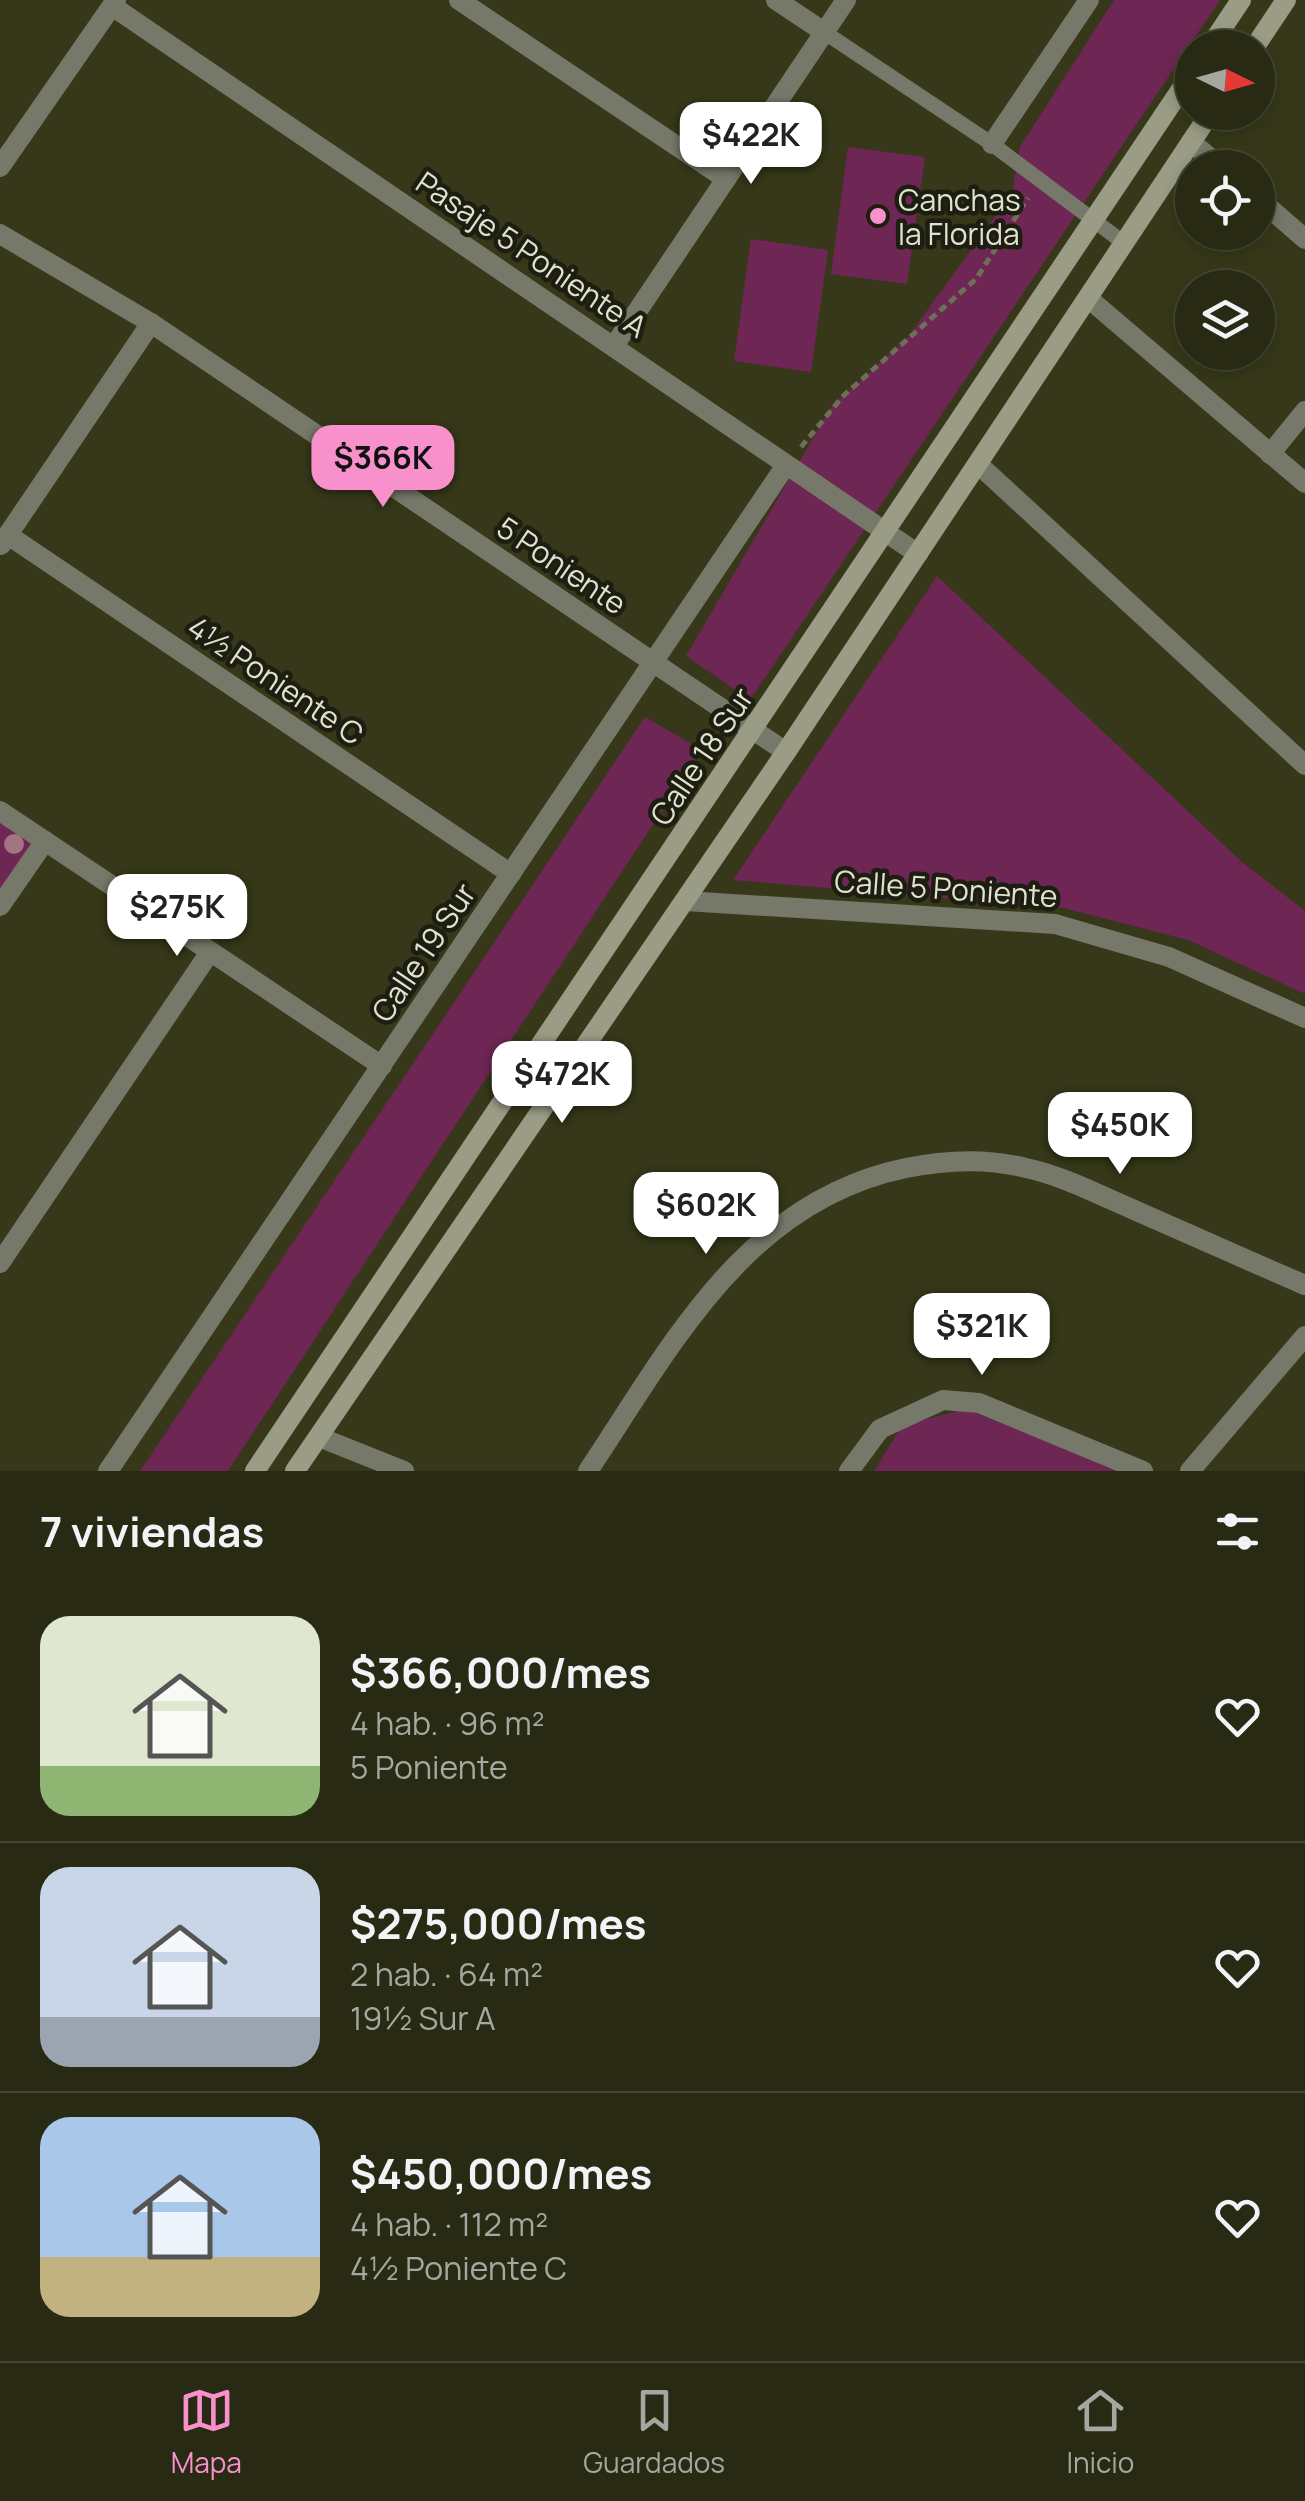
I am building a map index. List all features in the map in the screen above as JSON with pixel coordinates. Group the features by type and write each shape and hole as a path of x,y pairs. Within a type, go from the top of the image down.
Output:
{"main road":[{"path":"1221,30 1241,0"},
{"path":"1266,30 1286,0"},
{"name":"Calle 18 Sur","path":"255,1471 755,731 882,530 1175,99"},
{"path":"295,1471 686,902 1200,130"}],"street":[{"path":"459,0 726,179"},
{"path":"776,0 824,32"},
{"path":"614,346 846,0"},
{"path":"992,144 1089,0"},
{"path":"0,167 114,3"},
{"name":"Pasaje 5 Poniente A","path":"114,3 918,554"},
{"path":"1192,142 1201,150"},
{"path":"1275,213 1305,239"},
{"name":"5 Poniente","path":"0,234 151,323 786,752"},
{"path":"1088,298 1305,484"},
{"path":"4,541 151,323"},
{"path":"1270,454 1305,412"},
{"path":"978,464 1305,764"},
{"name":"Calle 19 Sur","path":"108,1471 786,465"},
{"name":"4½ Poniente C","path":"4,541 511,874"},
{"path":"0,812 382,1066"},
{"path":"0,906 44,841"},
{"name":"Calle 5 Poniente","path":"686,902 1055,924 1156,952 1305,1018"},
{"path":"0,1264 210,952"},
{"path":"588,1471 698,1306 744,1253 814,1200 864,1178 918,1166 996,1163 1053,1175 1305,1285"},
{"path":"1190,1471 1305,1336"},
{"path":"849,1471 880,1428 943,1400 979,1403 1143,1471"},
{"path":"318,1436 404,1471"}],"lane":[{"path":"824,32 992,144 1124,243"}],"path":[{"path":"786,465 843,396 976,278 1037,179"}],"shaded area":[{"path":"1114,0 1220,0 1200,30 1175,30 1175,67 750,700 686,656 831,407 908,337 1012,193 1020,147"},
{"name":"Canchas la Florida","path":"848,147 925,157 907,284 831,274"},
{"name":"Canchas la Florida","path":"751,239 828,250 811,372 734,361"},
{"path":"937,576 1241,861 1305,911 1305,994 1188,940 1064,908 733,880"},
{"path":"645,717 702,750 228,1471 140,1471"},
{"path":"0,819 40,846 0,906"},
{"path":"965,1409 1122,1471 874,1471 902,1426"}],"place":[{"name":"Canchas la Florida","path":"878,216"}]}
